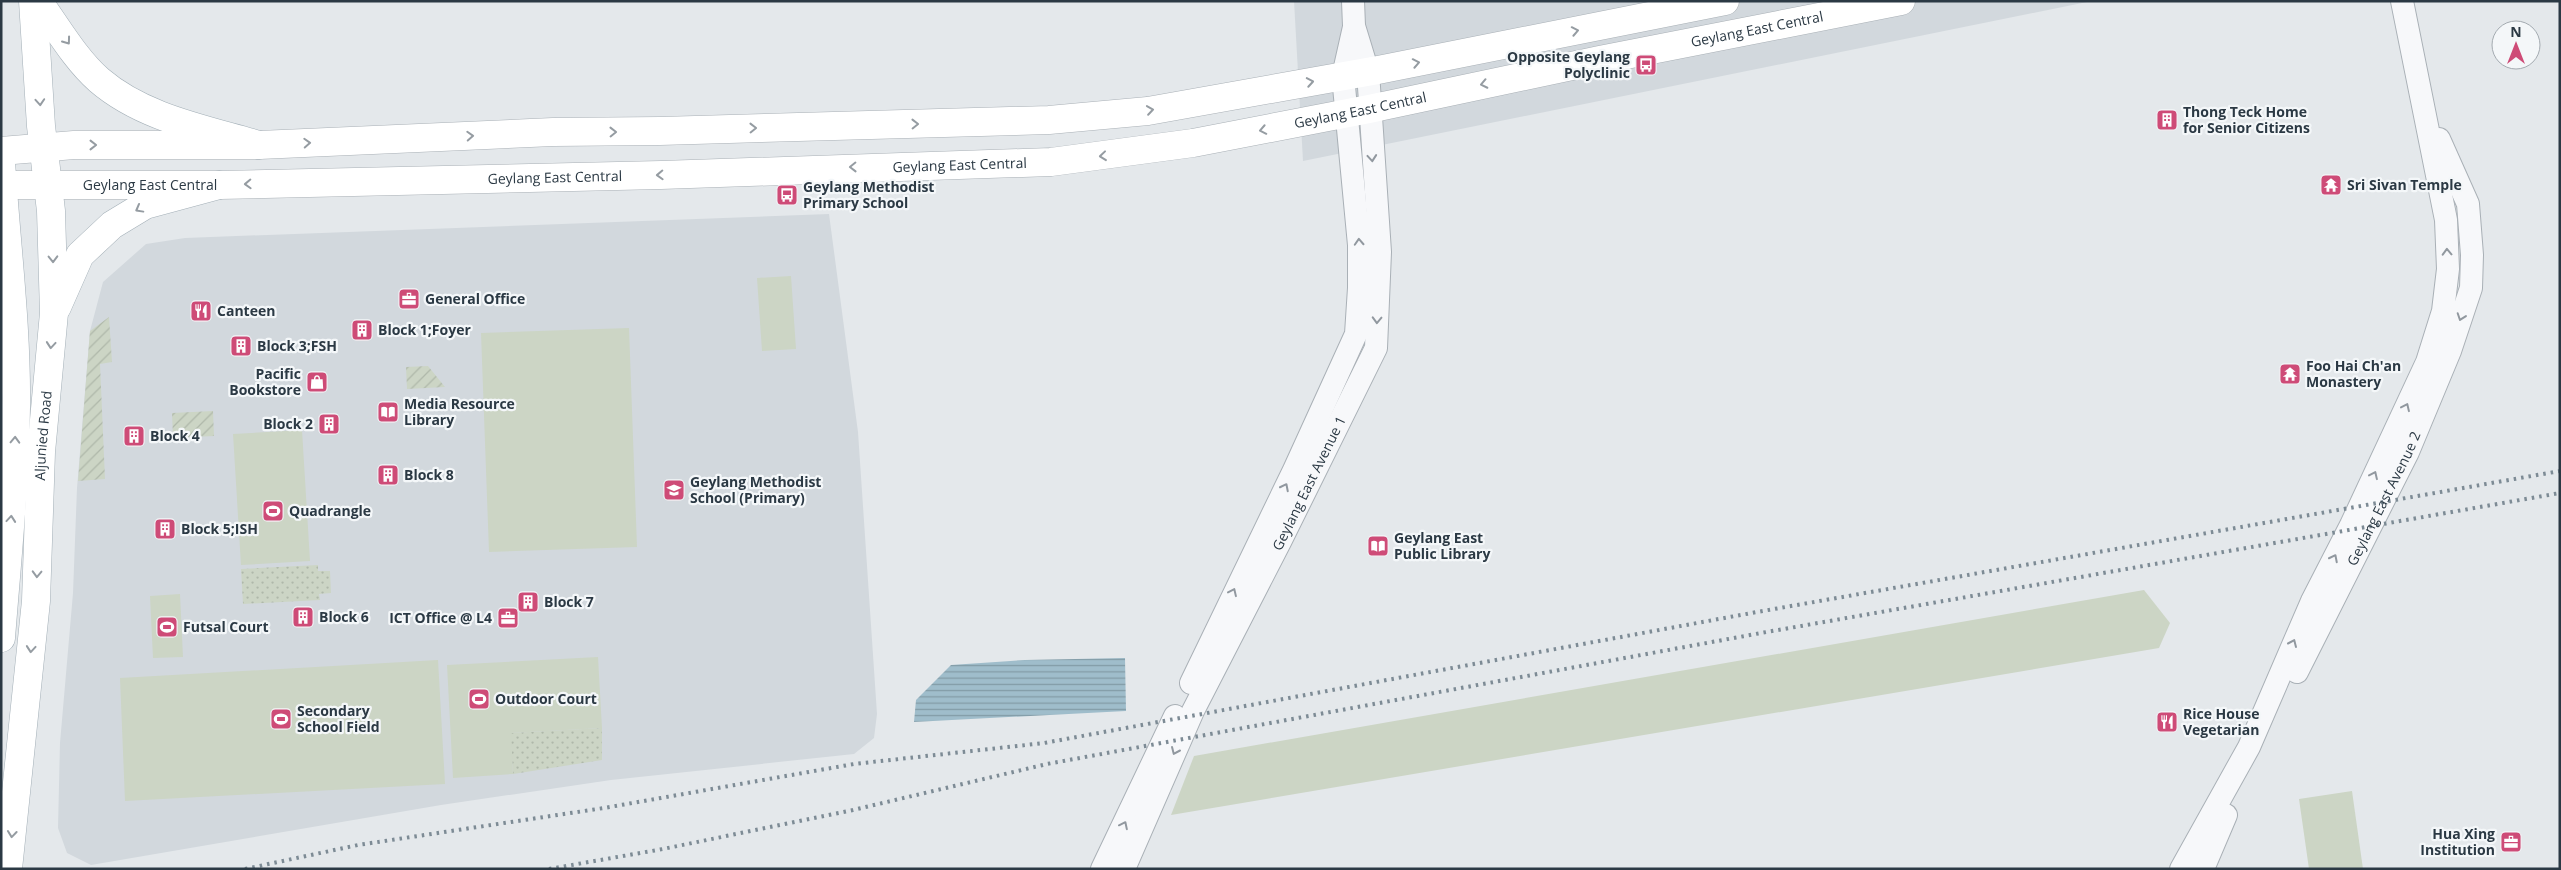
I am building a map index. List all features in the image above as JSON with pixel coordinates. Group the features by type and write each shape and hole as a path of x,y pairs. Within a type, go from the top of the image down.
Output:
{"main road":[{"name":"Aljunied Road","path":"8,869 36,601 41,452 54,313 52,210 44,148 33,1"},
{"path":"38,1 69,45 99,80 130,102 170,119 259,145"},
{"path":"1,151 74,145 259,145 553,132 660,131 1041,120 1148,111 1355,74 1725,1"},
{"name":"Geylang East Central","path":"2,177 48,185 220,185 661,175 1052,162 1193,143 1901,1"},
{"name":"Aljunied Road","path":"1,638 14,476 16,405 6,208 2,177"},
{"path":"54,313 80,255 112,225 145,205 220,185"},
{"path":"1,320 14,351"}],"street":[{"name":"Geylang East Avenue 1","path":"1102,869 1294,470 1356,334 1360,288 1360,245 1353,1"},
{"name":"Geylang East Avenue 2","path":"2181,869 2249,748 2312,601 2351,525 2427,362 2443,311 2448,269 2445,214 2402,1"},
{"name":"Geylang East Avenue 1","path":"1124,869 1193,710 1281,540 1376,348 1380,252 1357,111"},
{"name":"Geylang East Avenue 2","path":"2203,869 2232,800 2408,452 2450,351 2471,288 2472,255 2468,204 2450,160 2426,114"}],"shaded area":[{"path":"1294,1 2092,1 1303,161"},
{"path":"829,214 858,432 877,714 874,738 854,754 611,780 441,805 91,865 67,853 58,828 60,743 73,593 77,488 90,331 103,282 146,244 185,238"}],"green space":[{"path":"791,276 796,349 762,351 757,278"},
{"path":"109,317 112,362 100,364 105,479 78,481 90,331"},
{"path":"629,328 637,547 489,552 481,333"},
{"path":"428,366 445,387 407,389 406,367"},
{"path":"213,411 214,436 173,438 172,413"},
{"name":"Quadrangle","path":"302,430 310,561 241,565 233,434"},
{"path":"318,565 318,571 330,571 331,593 319,594 320,600 243,604 241,569"},
{"path":"2144,590 2170,623 2159,648 1171,815 1194,756"},
{"name":"Futsal Court","path":"180,594 183,657 153,658 150,596"},
{"path":"598,657 602,728 511,733 513,774 453,778 447,665"},
{"name":"Secondary School Field","path":"438,660 445,784 125,801 120,678"},
{"path":"602,728 602,760 513,774 510,733"},
{"path":"2352,791 2363,869 2309,869 2299,799"}],"water":[{"path":"1125,658 1126,711 914,722 916,700 951,665 1025,660"}],"railway":[{"path":"245,869 358,845 604,808 854,764 1044,743 1757,612 2560,471"},
{"path":"549,869 663,849 853,810 1047,764 1761,633 2560,493"}],"place":[{"name":"Opposite Geylang Polyclinic","path":"1646,65"},
{"name":"Thong Teck Home for Senior Citizens","path":"2167,120"},
{"name":"Sri Sivan Temple","path":"2331,185"},
{"name":"Geylang Methodist Primary School","path":"787,195"},
{"name":"General Office","path":"409,299"},
{"name":"Canteen","path":"201,311"},
{"name":"Block 1;Foyer","path":"362,330"},
{"name":"Block 3;FSH","path":"241,346"},
{"name":"Foo Hai Ch'an Monastery","path":"2290,374"},
{"name":"Pacific Bookstore","path":"317,382"},
{"name":"Media Resource Library","path":"388,412"},
{"name":"Block 2","path":"329,424"},
{"name":"Block 4","path":"134,436"},
{"name":"Block 8","path":"388,475"},
{"name":"Geylang Methodist School (Primary)","path":"674,490"},
{"name":"Quadrangle","path":"273,511"},
{"name":"Block 5;ISH","path":"165,529"},
{"name":"Geylang East Public Library","path":"1378,546"},
{"name":"Block 7","path":"528,602"},
{"name":"Block 6","path":"303,617"},
{"name":"ICT Office @ L4","path":"508,618"},
{"name":"Futsal Court","path":"167,627"},
{"name":"Outdoor Court","path":"479,699"},
{"name":"Secondary School Field","path":"281,719"},
{"name":"Rice House Vegetarian","path":"2167,722"},
{"name":"Hua Xing Institution","path":"2511,842"}]}
